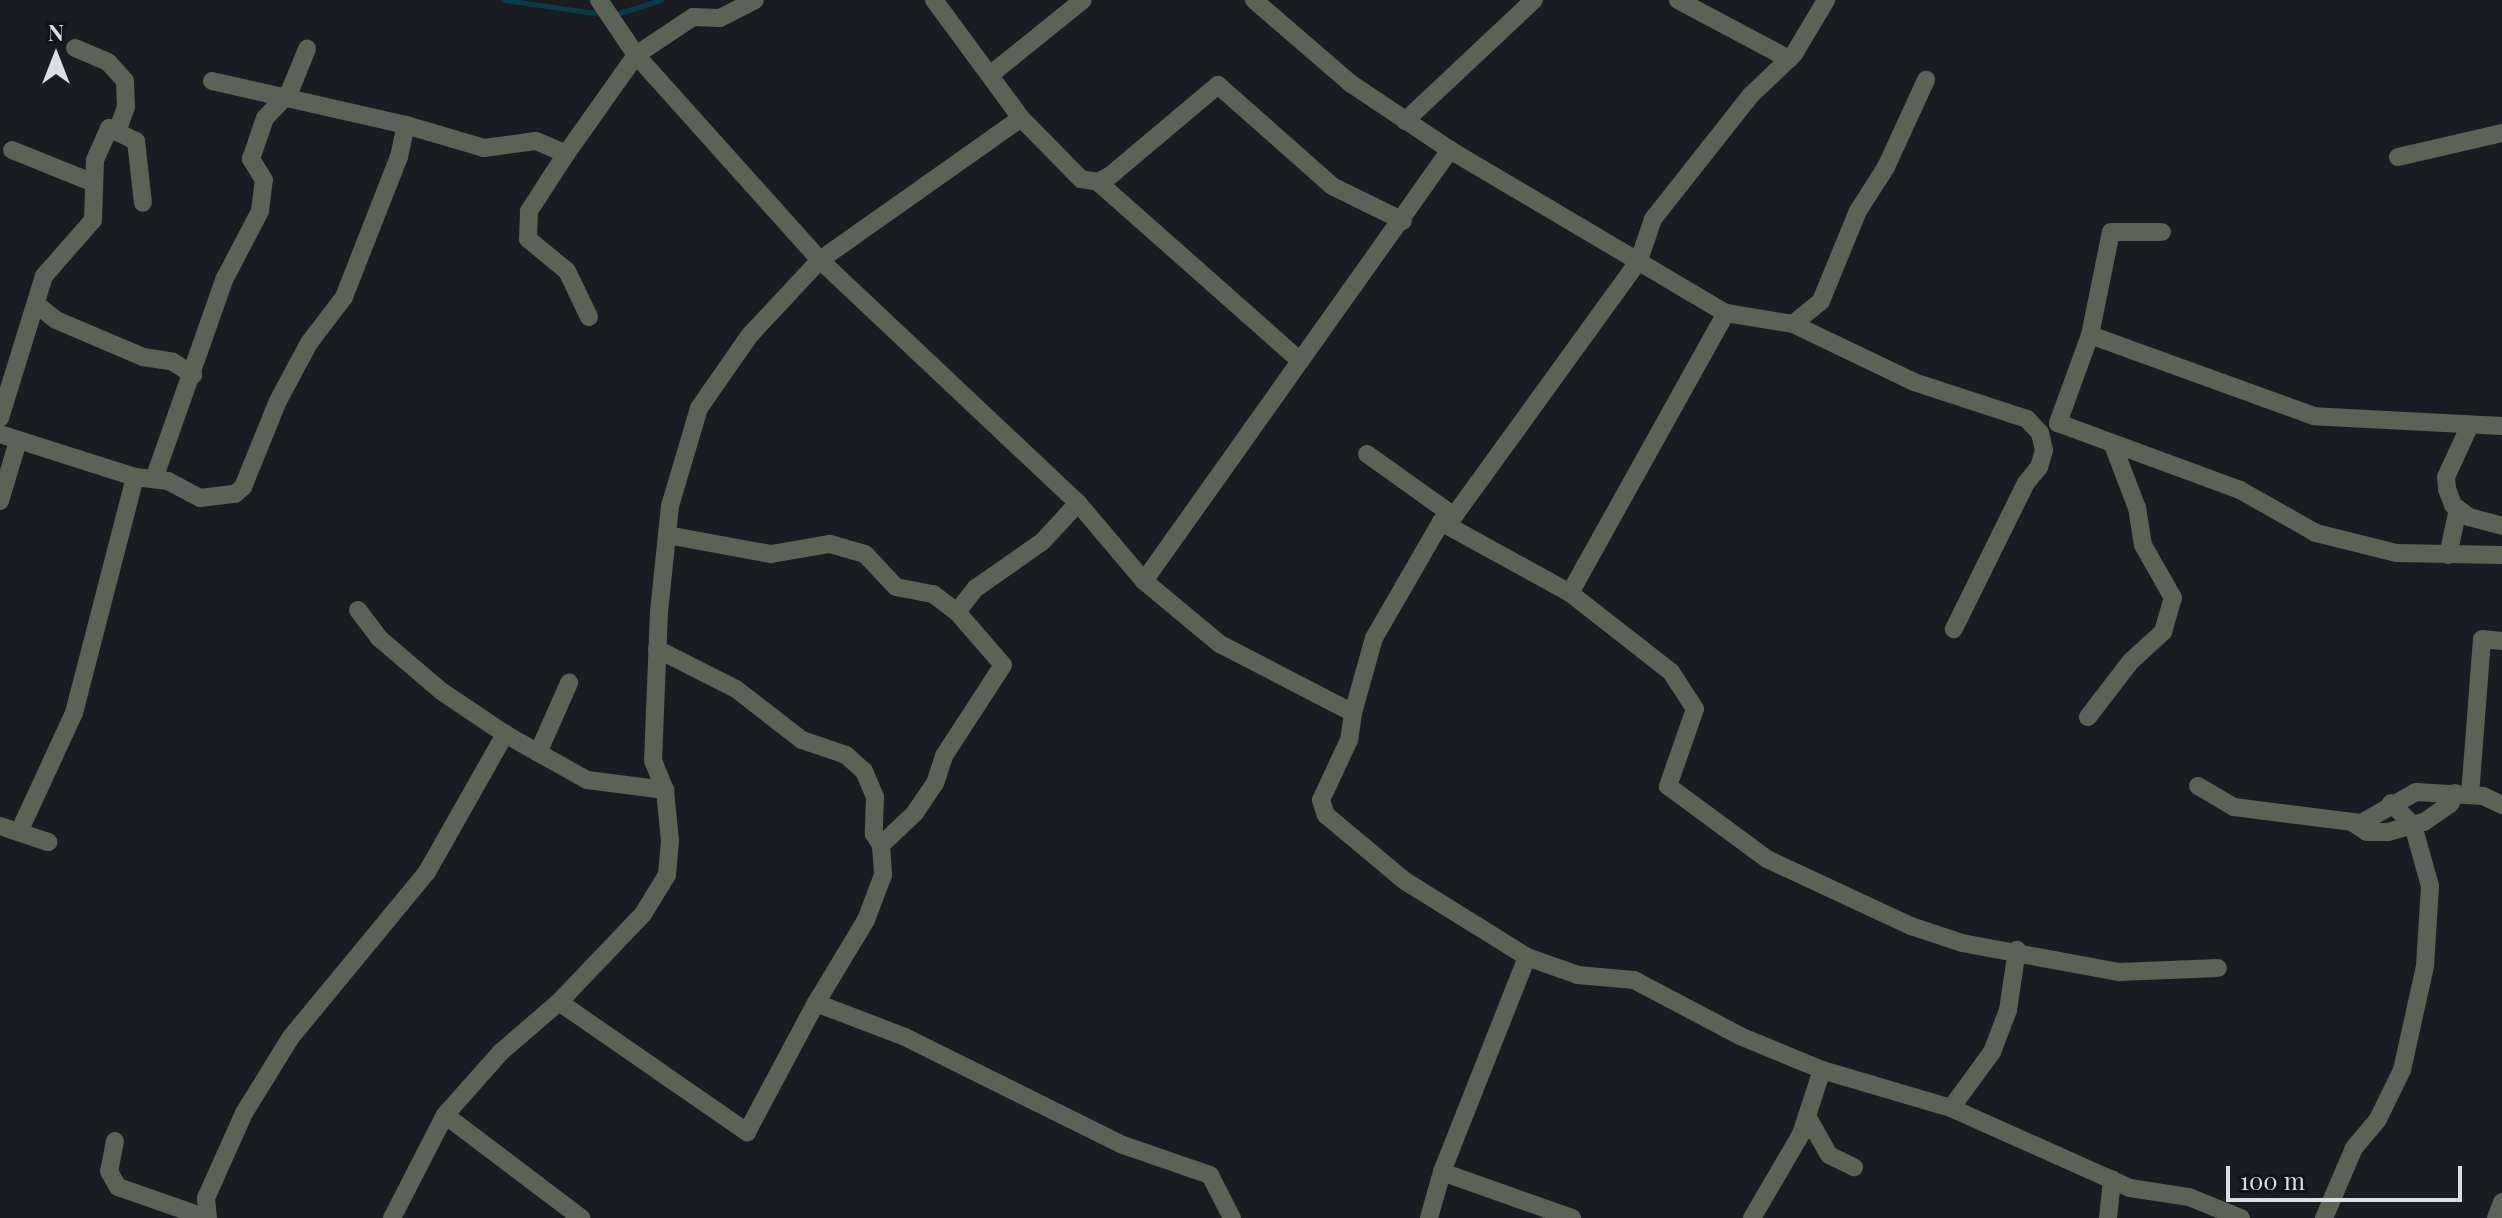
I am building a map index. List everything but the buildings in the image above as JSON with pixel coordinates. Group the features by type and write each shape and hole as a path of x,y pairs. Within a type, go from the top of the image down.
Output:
{"street":[{"path":"599,0 636,55 820,260 1078,503 1144,581 1220,644 1353,713"},
{"path":"589,317 567,271 528,239 529,211 636,55 693,17 720,18 755,0"},
{"path":"934,0 1021,118 1081,179 1098,182 1300,361"},
{"path":"990,75 1083,0"},
{"path":"1254,0 1350,83 1405,121 1726,313 1793,324 1914,382 2027,419 2040,433 2044,450 2039,467 2026,483 1954,629"},
{"path":"1405,121 1534,0"},
{"path":"1678,0 1789,59"},
{"path":"1826,0 1789,59 1751,95 1662,207 1639,260 1448,519 1374,638 1353,713 1349,740 1321,800 1326,815 1405,881 1527,957 1578,975 1634,980 1740,1036 1822,1070 1951,1108 2112,1179 2189,1197 2241,1218"},
{"path":"75,48 108,62 125,81 126,107 117,132"},
{"path":"154,479 224,280 260,211 264,180 251,159 265,118 283,99 307,49"},
{"path":"1793,324 1821,301 1858,211 1886,167 1926,80"},
{"path":"212,81 406,125 484,148 536,141 566,154"},
{"path":"1098,182 1218,85 1332,186 1403,221"},
{"path":"392,1218 445,1115 501,1052 559,1002 643,914 667,875 670,841 665,790 653,761 657,649 670,506 699,408 750,335 820,260 1021,118"},
{"path":"0,434 135,477 154,479 200,498 225,499 243,487 278,401 309,343 344,297 399,157 406,125"},
{"path":"0,418 44,276 93,220 95,160 109,128 136,141 143,203"},
{"path":"2398,157 2420,148 2448,149 2502,133"},
{"path":"12,150 94,183"},
{"path":"1144,581 1403,221 1450,150"},
{"path":"2040,433 2058,423 2090,335 2111,232 2162,232"},
{"path":"36,304 56,320 143,357 173,362 193,375"},
{"path":"1570,593 1726,313"},
{"path":"2090,335 2314,416 2502,426"},
{"path":"2058,423 2240,490 2316,533 2396,553 2502,555"},
{"path":"2448,555 2458,509 2446,477 2470,425"},
{"path":"0,501 18,441"},
{"path":"2088,717 2130,662 2163,632 2173,598 2143,545 2137,508 2113,445"},
{"path":"1367,454 1448,519 1570,593 1637,642 1689,693 1695,709 1692,728 1668,775 1673,794 1767,859 1911,926 1962,943 2017,950 2119,972 2218,968"},
{"path":"19,832 69,727 135,477"},
{"path":"957,612 976,588 1042,542 1078,503"},
{"path":"2458,509 2502,526"},
{"path":"667,535 771,554 830,544 865,554 896,587 933,594 957,612 1003,665 944,756 935,783 915,813 881,845"},
{"path":"358,610 379,638 441,691 505,734 587,780 665,790"},
{"path":"2352,822 2367,832 2413,825 2462,794 2482,639 2502,641"},
{"path":"559,1002 747,1132 816,1003 866,920 883,875 881,845 874,834 875,797 855,763 802,740 736,689 657,649"},
{"path":"538,753 569,683"},
{"path":"115,1141 109,1171 118,1187 208,1218 206,1198 244,1113 291,1037 427,872 505,734"},
{"path":"2198,786 2234,807 2352,822 2377,816 2391,803 2416,792 2462,794 2502,805"},
{"path":"2324,1218 2354,1148 2378,1119 2402,1070 2432,918 2430,886 2413,825 2391,803"},
{"path":"0,826 48,842"},
{"path":"1951,1108 1992,1052 2008,1010 2017,950"},
{"path":"1429,1218 1442,1172 1527,957"},
{"path":"816,1003 905,1037 1123,1145 1210,1175 1232,1218"},
{"path":"1752,1218 1807,1116 1822,1070"},
{"path":"445,1115 581,1218"},
{"path":"1807,1116 1829,1155 1854,1167"},
{"path":"1442,1172 1572,1218"},
{"path":"2108,1218 2112,1179"},
{"path":"2496,1218 2502,1202"}],"waterway":[{"path":"504,0 602,14"},
{"path":"616,14 661,0"}]}
